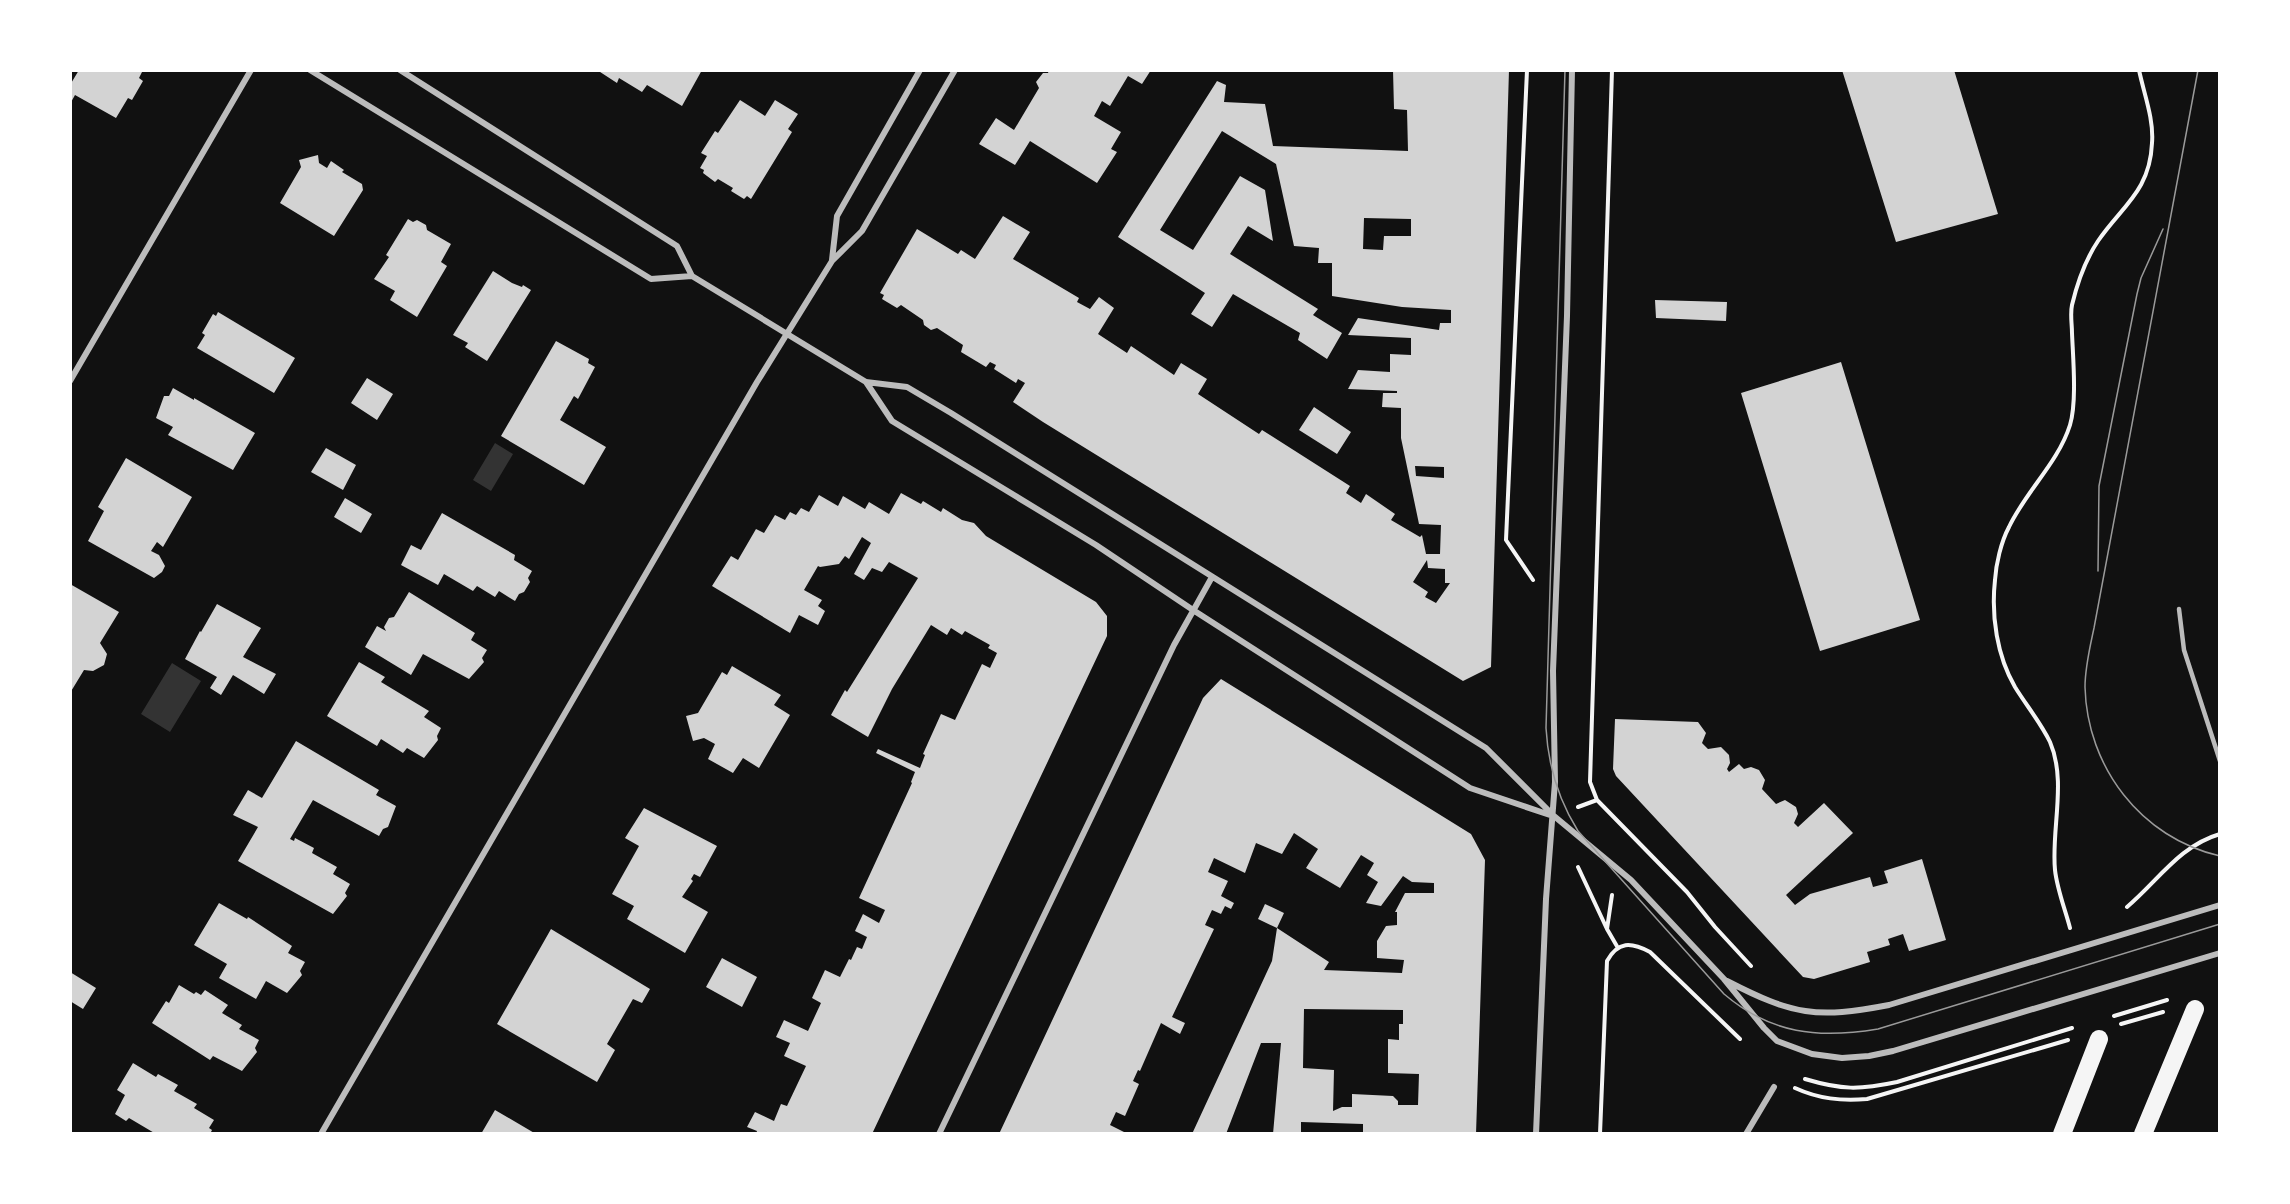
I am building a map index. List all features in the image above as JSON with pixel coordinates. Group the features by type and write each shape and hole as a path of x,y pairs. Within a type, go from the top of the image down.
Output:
{"highway":[{"path":"2144,1134 2195,1010"},
{"path":"2062,1134 2099,1039"}],"street":[{"path":"70,381 252,70"},
{"path":"310,70 651,279 692,276"},
{"path":"400,70 677,246 692,276 866,382 907,387 1486,748 1554,816 1631,880 1724,979 1777,1041 1812,1054 1842,1058 1869,1056 1893,1051 2220,953"},
{"path":"831,261 837,216 920,70"},
{"path":"321,1134 786,334 831,261 862,231 955,70"},
{"path":"1536,1134 1546,899 1554,816 1556,756 1553,671 1567,316 1572,70"},
{"path":"866,382 892,421 1096,545 1470,788 1554,816"},
{"path":"939,1134 1174,645 1212,577"},
{"path":"1724,979 1760,998 1789,1009 1819,1014 1850,1012 1889,1005 2220,905"},
{"path":"1746,1134 1774,1087"}],"lane":[{"path":"2179,609 2184,650 2220,761"}],"path":[{"path":"1527,70 1506,540 1533,580 1536,591"},
{"path":"1612,70 1590,782 1597,800 1687,892 1715,927 1754,968"},
{"path":"2071,931 2055,871 2054,841 2059,804 2052,752 2050,743 2013,685 2003,658 1995,627 1995,579 2008,528 2058,453 2071,423 2073,376 2071,307 2080,280 2099,240 2127,207 2143,183 2149,165 2153,142 2151,120 2139,70"},
{"path":"1554,816 1607,929"},
{"path":"2123,911 2178,856 2206,838 2219,836"},
{"path":"1600,1134 1606,961 1618,948 1626,944 1637,945 1650,952 1745,1043"},
{"path":"2108,1017 2175,997"},
{"path":"2117,1026 2174,1009"},
{"path":"1802,1078 1836,1088 1867,1089 2075,1028"},
{"path":"1788,1084 1807,1093 1826,1098 1846,1101 1867,1099 2072,1039"}],"shaded area":[{"path":"495,443 513,454 491,491 473,480"},
{"path":"172,663 201,681 170,732 141,714"}],"building":[{"path":"79,70 143,70 139,78 143,81 132,100 128,98 116,118 75,95 70,104 70,85"},
{"path":"597,70 702,70 682,106 647,85 642,92 619,78 617,83"},
{"path":"1049,70 1151,70 1142,84 1128,76 1110,106 1102,101 1094,116 1121,132 1111,149 1117,152 1097,183 1030,141 1015,165 979,144 996,118 1014,130 1039,88 1036,82 1043,73 1048,73"},
{"path":"1393,70 1509,70 1491,667 1463,681 1043,422 1013,402 1025,383 1018,379 1016,383 994,369 996,365 990,362 986,367 961,352 963,345 937,328 931,330 924,325 923,320 901,305 897,308 882,299 884,295 880,293 917,229 958,254 961,250 975,259 1003,216 1030,232 1013,259 1079,298 1077,302 1090,309 1099,297 1114,308 1098,334 1127,353 1131,346 1174,375 1181,363 1207,379 1198,394 1259,434 1262,430 1350,486 1346,493 1361,503 1366,494 1395,514 1391,520 1420,537 1422,535 1426,554 1440,554 1441,525 1419,524 1401,438 1401,408 1382,407 1383,393 1397,393 1397,391 1348,389 1358,370 1390,372 1390,354 1411,355 1411,338 1348,335 1358,318 1439,330 1440,323 1451,323 1451,310 1402,307 1332,296 1332,263 1318,263 1319,248 1294,246 1276,164 1222,131 1160,230 1193,250 1240,176 1265,190 1273,241 1248,226 1230,254 1318,309 1313,315 1342,333 1327,359 1298,340 1300,333 1233,294 1212,327 1191,314 1205,293 1118,237 1217,81 1226,85 1224,102 1265,104 1273,146 1408,151 1407,110 1394,109","holes":["1364,218 1411,219 1411,236 1384,236 1383,250 1363,249","1415,466 1444,467 1444,478 1416,476","1427,560 1428,568 1445,569 1445,583 1450,583 1436,603 1425,597 1428,592 1413,582"]},
{"path":"1842,70 1954,70 1998,214 1896,242"},
{"path":"740,100 765,116 775,100 798,114 788,129 792,132 751,199 747,196 744,199 731,191 733,188 718,179 715,182 700,168 707,156 701,153 715,131 718,133"},
{"path":"318,155 319,163 327,168 331,161 344,170 342,172 362,184 363,190 334,236 280,203 301,167 299,160"},
{"path":"408,219 413,222 417,220 426,225 427,230 451,244 441,262 447,266 417,317 390,300 395,291 374,279 389,257 386,255"},
{"path":"493,271 512,283 522,287 523,285 531,290 487,361 465,347 468,343 453,335"},
{"path":"1655,300 1727,302 1726,321 1656,318"},
{"path":"218,312 295,358 274,393 197,348 205,335 202,333 213,314 216,316"},
{"path":"556,341 589,359 588,363 595,367 578,399 574,396 560,420 606,447 584,485 501,436"},
{"path":"1841,362 1920,620 1820,651 1741,393"},
{"path":"367,378 393,394 377,420 351,403"},
{"path":"173,388 255,433 233,470 168,435 173,427 156,418 164,396 169,396"},
{"path":"1314,407 1351,432 1337,454 1299,430"},
{"path":"326,448 356,465 343,490 311,472"},
{"path":"126,458 192,497 163,547 157,542 151,551 159,555 165,566 162,572 154,578 88,541 104,511 98,507"},
{"path":"901,493 921,504 923,501 941,512 943,508 962,520 974,523 986,536 1096,602 1107,616 1107,636 872,1134 756,1134 757,1131 747,1127 755,1112 774,1121 781,1104 787,1106 806,1066 784,1056 790,1043 776,1037 784,1020 808,1031 821,1003 812,998 825,970 840,977 857,947 862,949 867,937 855,931 863,914 879,923 885,910 859,898 915,772 876,753 878,749 920,768 925,755 923,754 941,714 955,720 982,664 990,668 997,653 988,648 990,645 965,631 962,635 951,628 947,635 931,625 892,689 868,737 831,715 918,578 889,562 882,572 872,568 864,580 854,574 871,543 862,537 849,559 845,556 839,564 818,566 804,590 822,600 818,606 825,611 818,625 799,615 790,633 712,586 731,556 738,560 756,529 764,533 775,515 785,520 790,512 796,515 801,508 809,512 819,495 838,506 843,496 865,509 869,502 889,514"},
{"path":"345,498 372,514 361,533 334,517"},
{"path":"442,513 515,555 514,560 532,571 528,578 530,582 515,601 499,591 495,597 477,586 473,591 444,574 438,585 401,565 411,545 421,550"},
{"path":"70,584 119,612 100,643 107,654 104,665 93,671 84,670 70,693"},
{"path":"409,592 475,633 471,640 487,650 482,658 484,662 469,679 423,654 411,675 365,647 377,626 386,631 384,627 389,618 394,617"},
{"path":"217,604 261,628 243,657 276,674 264,694 233,675 221,695 210,688 217,677 185,659"},
{"path":"359,662 385,677 381,682 429,711 424,717 441,728 437,736 438,740 424,758 407,748 403,753 381,739 377,746 327,716"},
{"path":"732,666 781,695 774,705 790,715 759,768 743,758 733,773 708,759 715,744 704,738 693,741 686,716 698,713 722,672 727,675"},
{"path":"1221,679 1471,834 1485,860 1476,1134 1363,1134 1363,1124 1301,1122 1301,1134 1273,1134 1281,1043 1261,1043 1226,1134 1192,1134 1272,961 1277,928 1329,962 1324,970 1402,973 1404,960 1377,958 1377,941 1386,926 1397,925 1397,912 1395,912 1405,893 1434,893 1434,883 1412,882 1403,876 1381,906 1366,903 1378,882 1367,875 1374,863 1361,855 1340,888 1306,868 1318,849 1294,833 1282,854 1256,843 1245,873 1214,858 1208,872 1228,881 1221,896 1234,903 1231,909 1225,906 1221,914 1212,910 1205,925 1214,929 1172,1017 1185,1023 1180,1034 1161,1023 1140,1071 1138,1070 1133,1081 1139,1084 1125,1116 1116,1112 1110,1125 1128,1134 999,1134 1203,698","holes":["1304,1009 1403,1010 1403,1024 1399,1024 1399,1040 1388,1039 1388,1073 1419,1074 1418,1105 1398,1105 1398,1101 1393,1096 1352,1094 1352,1107 1342,1107 1333,1111 1334,1070 1303,1068"]},
{"path":"1615,719 1698,722 1706,733 1702,743 1708,749 1721,747 1729,755 1730,763 1727,769 1729,772 1739,764 1744,769 1751,767 1759,770 1765,780 1762,789 1776,804 1785,800 1796,807 1798,814 1794,823 1798,827 1824,803 1853,833 1786,895 1795,905 1810,894 1870,877 1873,887 1888,883 1884,871 1922,859 1946,940 1909,951 1903,934 1888,939 1890,945 1867,952 1870,962 1814,979 1803,977 1616,776 1613,769"},
{"path":"296,741 379,790 376,795 396,806 388,827 383,829 379,836 313,800 290,839 294,841 295,838 314,848 312,853 337,867 333,874 350,884 345,893 347,896 333,914 238,861 258,827 233,815 248,790 262,798"},
{"path":"644,808 717,846 700,877 694,874 691,879 693,881 682,897 708,912 685,953 627,919 634,906 612,894 639,846 625,838"},
{"path":"219,903 247,919 248,917 292,946 288,953 305,962 300,971 302,975 287,993 266,981 256,999 219,978 227,964 194,945"},
{"path":"1265,904 1284,913 1277,928 1258,919"},
{"path":"551,929 650,989 642,1003 633,999 607,1044 615,1050 597,1082 497,1024"},
{"path":"722,958 757,977 742,1007 706,987"},
{"path":"70,972 96,988 83,1009 70,1001"},
{"path":"179,985 194,994 196,992 201,995 205,990 228,1005 222,1013 242,1025 239,1029 259,1040 255,1048 257,1052 242,1071 213,1056 210,1060 152,1023 166,1001 169,1003"},
{"path":"133,1063 156,1077 158,1074 178,1085 174,1091 197,1104 194,1108 214,1120 209,1128 212,1130 210,1134 156,1134 129,1118 126,1121 115,1114 125,1095 117,1090"},
{"path":"495,1110 536,1134 481,1134"}],"tram line":[{"path":"1565,70 1546,728 1555,781 1578,831 1724,994 1759,1018 1796,1030 1815,1033 1878,1029 2220,924"},
{"path":"2198,70 2088,657 2085,687 2088,716 2096,745 2108,771 2124,795 2143,816 2166,833 2192,847 2220,856"},
{"path":"2098,571 2099,486 2137,294 2141,278 2163,229"}]}
